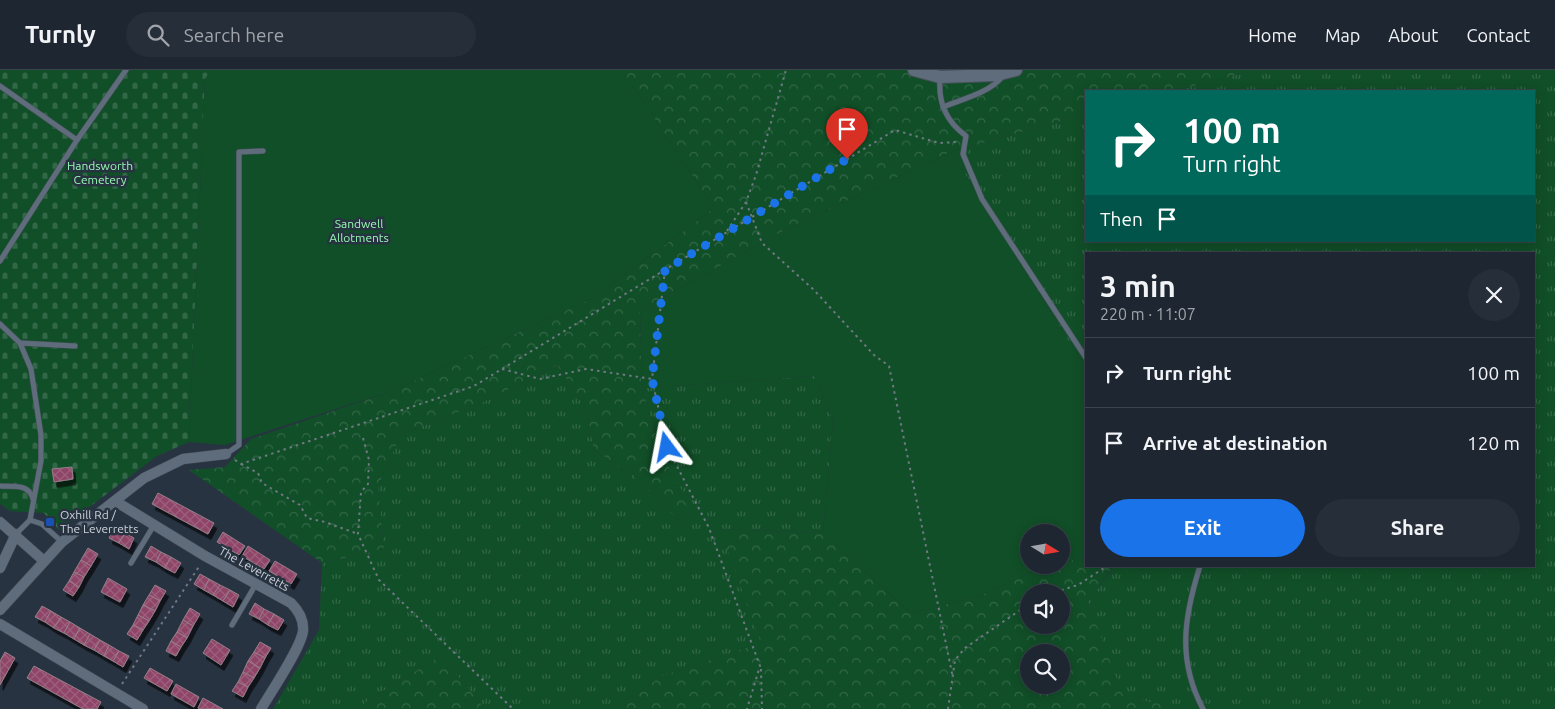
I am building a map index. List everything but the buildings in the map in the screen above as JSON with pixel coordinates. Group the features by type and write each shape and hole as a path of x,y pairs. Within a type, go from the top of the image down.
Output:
{"street":[{"path":"914,70 940,77 1010,71"},
{"path":"0,610 62,542 144,478 183,459 226,454"},
{"name":"The Leverretts","path":"115,501 297,609 303,626 300,641 261,709"},
{"path":"0,522 16,534 44,561"},
{"path":"0,568 16,534"},
{"path":"0,624 143,709"}],"lane":[{"path":"0,261 77,140 126,70"},
{"path":"943,107 998,82 1010,71"},
{"path":"940,77 940,96 943,107 952,126 966,136 963,154 982,199 1085,356"},
{"path":"0,86 77,140"},
{"path":"226,454 239,445 239,152 263,151"},
{"path":"0,324 20,343 31,369 41,435 40,461 30,520 16,534"},
{"path":"20,343 75,346"},
{"path":"0,486 19,486 27,489 32,495 33,504"},
{"path":"30,520 42,524 60,538 62,542"},
{"path":"131,563 154,525"},
{"path":"1200,567 1186,617 1185,655 1193,691 1203,709"},
{"path":"232,625 256,584"}],"path":[{"path":"726,233 746,202 756,175 786,70"},
{"path":"241,464 474,386 895,130 939,143 955,143 966,136"},
{"path":"746,202 762,242 814,290 874,355 889,366 953,678"},
{"path":"665,270 652,379 667,447 709,528 760,666 762,709"},
{"path":"501,368 540,379 586,368 652,379"},
{"path":"363,438 369,460 369,468 368,484 361,492 358,534 379,580 513,709"},
{"path":"226,454 258,472 262,483 300,505 307,518 325,522 358,534"},
{"name":"The Leverretts","path":"116,694 205,556"},
{"path":"1070,587 1078,585 1105,567"},
{"path":"948,709 956,660 965,648 1020,610"},
{"path":"748,709 760,666"}],"green space":[{"name":"Handsworth Cemetery","path":"0,70 212,70 205,79 189,442 157,456 59,530 44,513 10,511 0,504"},
{"name":"Sandwell Allotments","path":"212,70 622,70 714,208 597,296 392,391 225,445 189,442 205,79"},
{"path":"622,70 1256,70 1178,90 1085,90 1085,114 951,152 789,228 640,310 642,388 661,453 693,510 681,523 632,474 594,450 586,409 557,365 477,405 401,434 378,487 384,549 322,563 189,470 225,467 251,439 392,391 597,296 714,208"},
{"path":"1256,70 1555,70 1555,709 1182,709 1123,697 1088,602 1113,567 1535,567 1535,252 1085,252 1085,367 951,152 1085,114 1085,242 1535,242 1535,90 1178,90"},
{"path":"951,152 1085,367 1085,559 1070,560 1070,524 1020,524 1020,574 1027,574 979,596 911,613 823,533 833,420 815,376 642,388 640,310 789,228"},
{"path":"557,365 586,409 594,450 632,474 681,523 692,510 661,453 642,388 815,376 833,420 823,533 721,529 762,643 662,676 614,709 485,709 441,656 368,700 360,709 273,709 319,630 322,563 384,549 378,487 401,434 477,405"},
{"path":"720,529 823,533 911,613 979,596 1027,574 1070,574 1070,560 1085,559 1085,567 1112,567 1088,602 1123,696 1182,709 614,709 662,676 761,643"},
{"path":"441,656 485,709 360,709 368,700"}],"place":[{"name":"Oxhill Rd / The Leverretts","path":"50,522"}],"route":[{"path":"667,447 652,379 665,270 847,159"}]}
